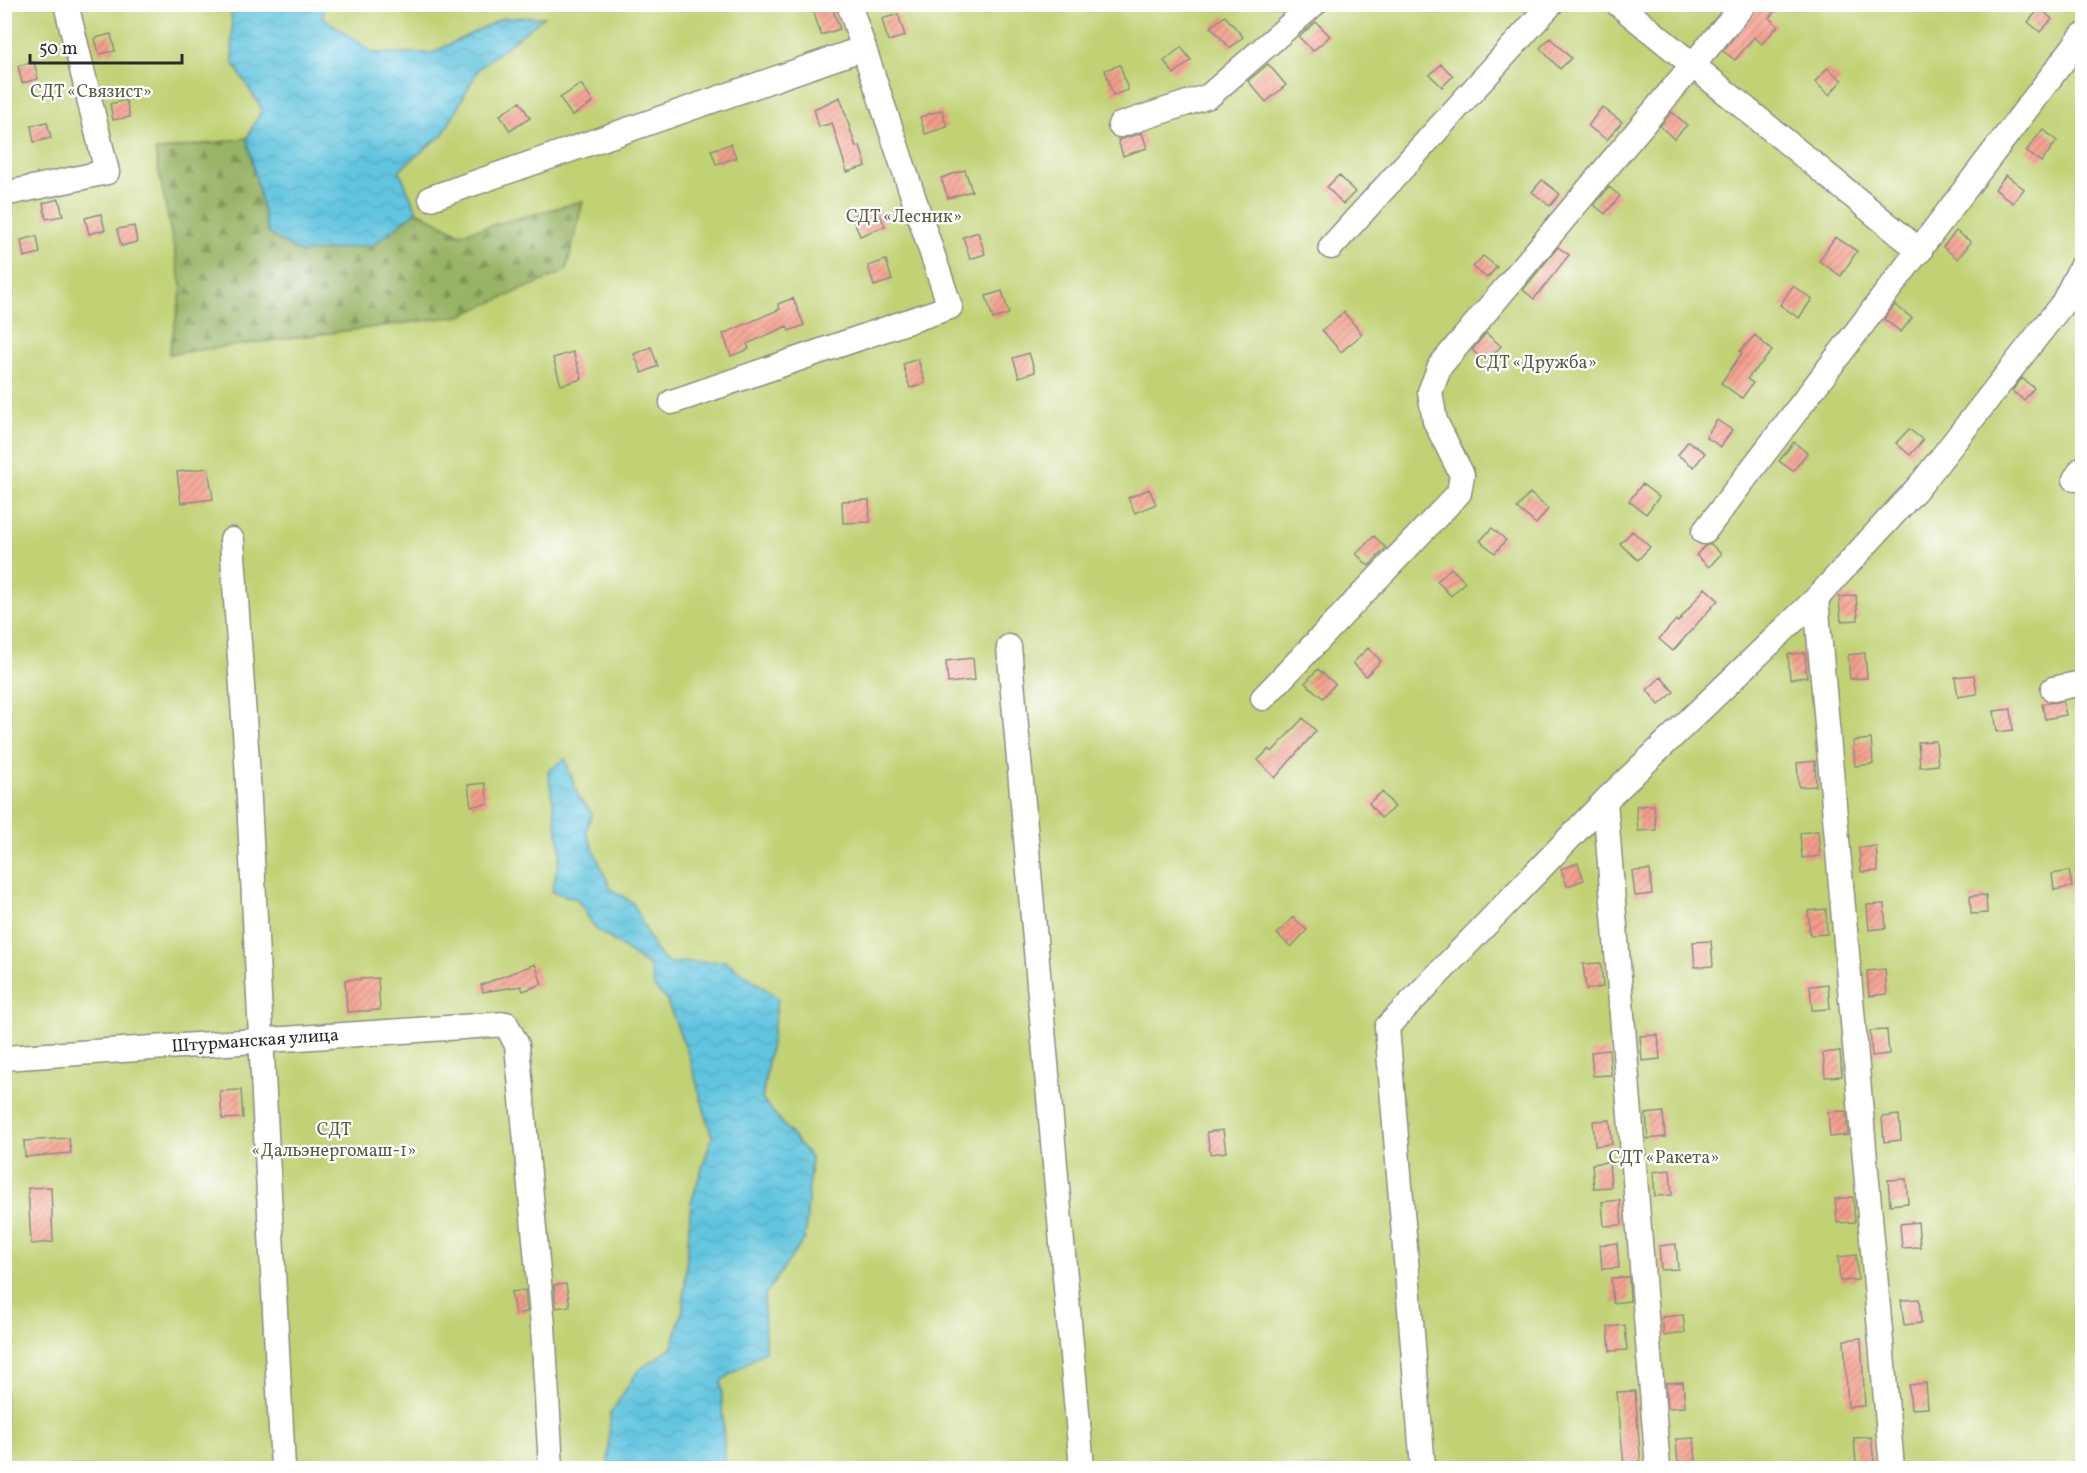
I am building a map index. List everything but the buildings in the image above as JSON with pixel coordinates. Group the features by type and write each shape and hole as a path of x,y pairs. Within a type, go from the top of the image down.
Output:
{"lane":[{"path":"4,194 107,172 66,4"},
{"path":"672,402 950,307 849,4"},
{"path":"1120,125 1209,96 1314,4"},
{"path":"1330,247 1551,4"},
{"path":"1618,4 1920,251"},
{"path":"1263,698 1459,493 1462,475 1435,420 1430,392 1440,366 1744,4"},
{"path":"1704,532 2082,36"},
{"path":"431,198 864,48"},
{"path":"1423,1468 1387,1027 1605,801 1816,599 1921,484 2062,303 2082,265"},
{"path":"232,540 247,760 283,1468"},
{"path":"1816,599 1892,1468"},
{"path":"1009,647 1082,1468"},
{"path":"2052,689 2082,682"},
{"path":"1605,801 1658,1468"},
{"name":"Штурманская улица","path":"4,1058 506,1024 517,1046 543,1326 551,1468"}],"green space":[{"path":"5,5 231,5 233,63 262,109 247,138 155,151 182,289 169,354 583,201 460,234 417,211 399,170 443,134 479,68 543,17 503,18 432,53 373,53 322,16 325,5 2082,5 2082,1468 725,1468 721,1380 765,1351 764,1296 805,1238 811,1158 762,1099 778,998 725,961 667,964 655,950 633,903 611,890 586,832 592,813 579,798 565,760 548,772 561,852 552,892 577,899 595,928 650,967 654,987 666,999 689,1056 712,1137 691,1203 683,1309 672,1347 638,1371 610,1414 608,1468 5,1468"},
{"path":"247,138 268,232 373,245 417,211 460,234 583,201 566,271 460,316 169,354 182,289 155,151"}],"water":[{"path":"231,5 325,5 322,16 373,53 432,53 503,18 544,17 479,68 443,134 399,170 417,211 373,245 301,253 268,233 247,138 262,109 233,63"},
{"path":"565,759 579,798 592,813 586,832 611,889 633,903 655,950 667,963 725,961 778,998 762,1099 811,1158 805,1238 764,1296 765,1351 721,1381 725,1468 608,1468 610,1414 638,1371 672,1347 683,1309 691,1203 712,1137 689,1056 666,999 654,987 650,967 595,928 577,899 552,892 561,852 548,771"}],"park label":[{"name":"СДТ «Связист»","path":"91,91"},
{"name":"СДТ «Лесник»","path":"904,216"},
{"name":"СДТ «Дружба»","path":"1536,362"},
{"name":"СДТ «Дальэнергомаш-1»","path":"334,1139"},
{"name":"СДТ «Ракета»","path":"1664,1157"}]}
